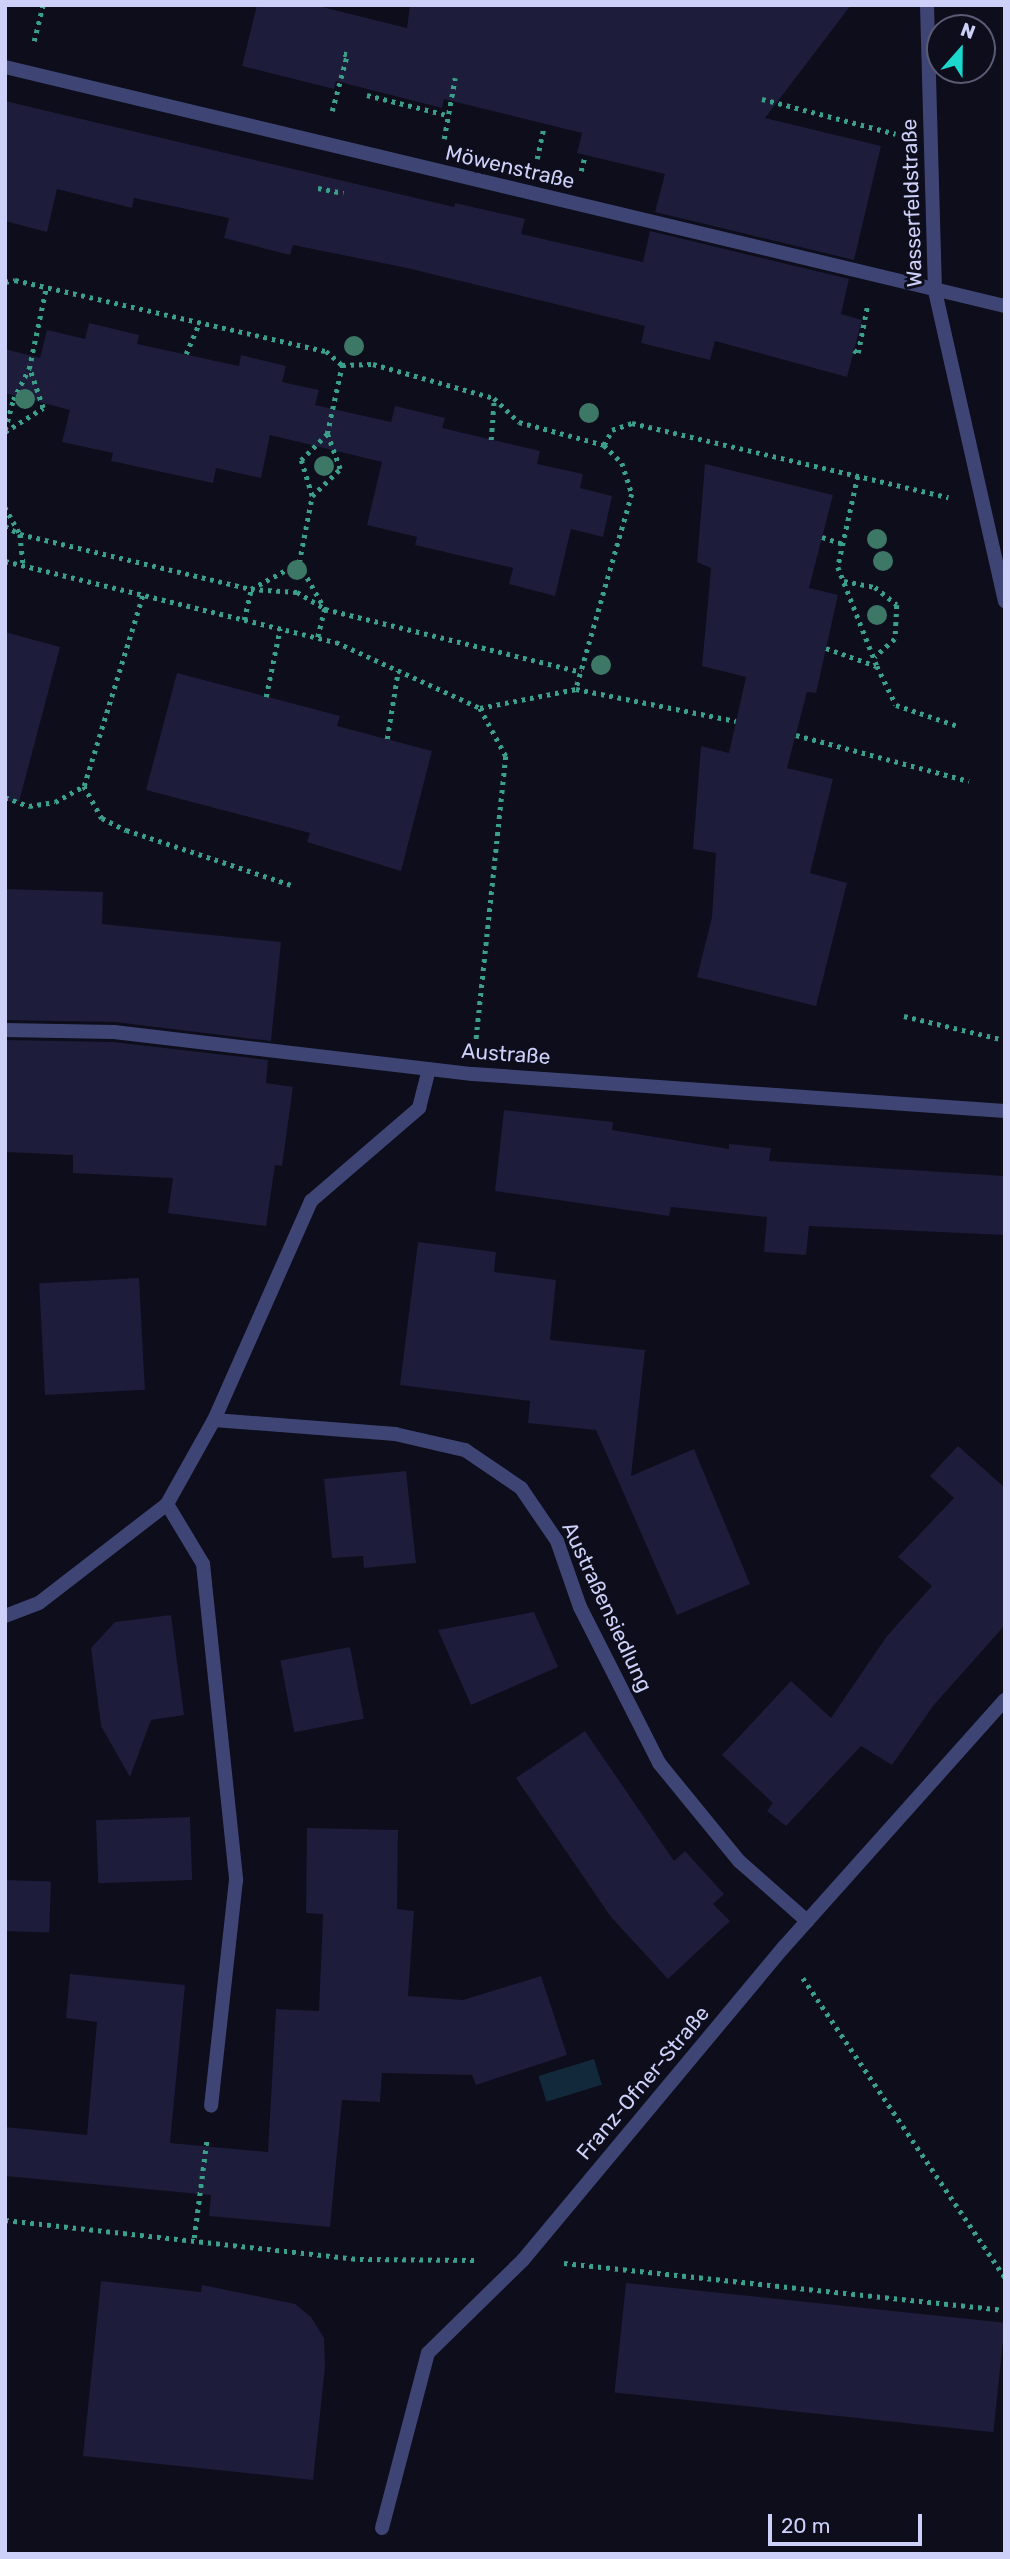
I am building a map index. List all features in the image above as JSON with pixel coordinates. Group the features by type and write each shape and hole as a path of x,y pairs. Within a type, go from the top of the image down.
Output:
{"street":[{"name":"Wasserfeldstraße","path":"927,5 935,291 986,506 1005,601"},
{"name":"Möwenstraße","path":"5,67 1005,306"},
{"name":"Austraße","path":"5,1030 114,1032 472,1073 1005,1111"},
{"path":"5,1616 39,1603 167,1504 214,1420 311,1201 419,1108 429,1069"},
{"name":"Austraßensiedlung","path":"214,1420 395,1434 465,1450 521,1488 556,1541 580,1607 659,1763 739,1861 807,1921"},
{"path":"167,1504 203,1564 236,1881 211,2106"},
{"name":"Franz-Ofner-Straße","path":"382,2528 428,2353 523,2260 783,1948 1005,1700"}],"path":[{"path":"38,27 43,5"},
{"path":"338,90 347,55 343,54"},
{"path":"442,153 455,78"},
{"path":"367,95 447,115"},
{"path":"762,99 890,132"},
{"path":"536,163 543,130"},
{"path":"318,188 344,193"},
{"path":"5,282 46,288 326,351 342,365 373,364 494,398 519,422 604,445 622,463 632,494 576,689"},
{"path":"5,431 13,400 29,369 46,288"},
{"path":"854,351 858,353 868,302"},
{"path":"186,355 199,323"},
{"path":"312,496 340,469 327,434 342,365"},
{"path":"5,431 43,408 29,369"},
{"path":"491,440 494,398"},
{"path":"604,445 612,430 632,423 986,506"},
{"path":"317,638 325,609 299,563 312,496 301,460 327,434"},
{"path":"858,476 838,567 877,666 896,705 958,726"},
{"path":"5,507 20,534 23,565"},
{"path":"5,526 20,534 251,589 297,592 325,609 581,672"},
{"path":"822,537 843,544"},
{"path":"5,561 317,638 480,708 576,689 736,721"},
{"path":"244,620 251,589 299,563"},
{"path":"844,580 875,587 897,605 895,639 875,657"},
{"path":"5,797 29,806 55,802 84,786 143,594"},
{"path":"266,696 279,628"},
{"path":"826,648 877,666"},
{"path":"387,739 398,671"},
{"path":"472,1073 506,756 480,708"},
{"path":"796,734 969,781"},
{"path":"84,786 102,818 126,830 291,885"},
{"path":"904,1016 1005,1040"},
{"path":"783,1948 1005,2277"},
{"path":"194,2238 211,2106"},
{"path":"5,2221 194,2238 360,2259 523,2260 1005,2310"}],"water":[{"path":"594,2059 602,2085 546,2102 539,2076"}],"building":[{"path":"257,5 314,5 407,28 410,5 851,5 765,118 881,146 854,260 655,212 665,174 577,153 582,133 444,99 442,108 336,81 334,89 242,66"},
{"path":"5,101 454,207 455,203 525,219 521,234 643,262 650,231 849,279 841,314 862,320 847,377 715,341 710,360 641,343 645,326 407,268 293,245 290,255 224,238 229,218 134,198 132,208 57,189 47,232 5,221"},
{"path":"89,323 139,335 137,344 239,366 241,355 286,366 282,382 319,390 315,405 391,422 395,406 445,418 442,428 540,451 537,464 583,474 580,488 612,496 603,537 571,529 555,596 509,584 513,568 415,545 417,537 367,525 382,462 270,435 261,478 216,468 213,483 111,461 113,453 62,442 70,410 5,393 5,349 40,358 47,330 85,339"},
{"path":"705,464 833,495 809,588 838,595 816,693 807,692 787,768 833,779 810,873 847,883 816,1006 697,977 712,917 716,853 693,849 701,746 729,753 746,677 702,666 711,568 697,562"},
{"path":"5,632 60,647 19,802 5,801"},
{"path":"177,673 340,716 337,726 432,751 401,871 307,842 310,833 146,790"},
{"path":"5,889 103,892 102,924 281,942 271,1041 115,1022 5,1020"},
{"path":"5,1040 113,1042 268,1060 266,1083 293,1087 282,1166 275,1165 266,1226 168,1213 173,1178 73,1173 73,1155 5,1152"},
{"path":"504,1110 613,1122 612,1130 729,1149 729,1144 771,1148 769,1161 1005,1176 1005,1235 809,1226 806,1255 764,1252 767,1217 671,1207 669,1216 495,1191"},
{"path":"418,1242 496,1252 494,1272 556,1280 550,1340 645,1350 631,1476 694,1449 750,1584 677,1615 596,1430 528,1423 530,1401 400,1385"},
{"path":"139,1278 145,1390 45,1395 39,1283"},
{"path":"958,1446 1005,1488 1005,1625 933,1706 892,1765 861,1746 786,1826 767,1811 773,1803 722,1755 791,1681 831,1718 887,1636 932,1586 898,1557 954,1498 930,1476"},
{"path":"406,1471 416,1563 364,1568 363,1556 332,1558 324,1479"},
{"path":"534,1612 558,1667 471,1705 438,1630"},
{"path":"171,1615 184,1715 151,1720 130,1777 101,1726 91,1648 115,1622"},
{"path":"350,1647 364,1719 294,1732 280,1661"},
{"path":"585,1731 674,1861 685,1851 724,1894 713,1904 730,1921 668,1979 611,1917 516,1778"},
{"path":"190,1817 192,1880 98,1883 96,1820"},
{"path":"307,1828 398,1830 397,1909 414,1911 408,1996 463,2000 541,1976 567,2055 476,2085 472,2075 382,2073 380,2102 342,2100 330,2227 209,2216 211,2195 5,2176 5,2127 87,2135 97,2022 66,2018 70,1974 185,1985 170,2143 268,2152 276,2009 319,2011 323,1914 306,1913"},
{"path":"5,1880 51,1882 49,1933 5,1931"},
{"path":"101,2281 201,2292 202,2285 295,2304 311,2317 324,2338 325,2367 313,2480 83,2456"},
{"path":"626,2283 1005,2323 993,2432 615,2392"}]}
